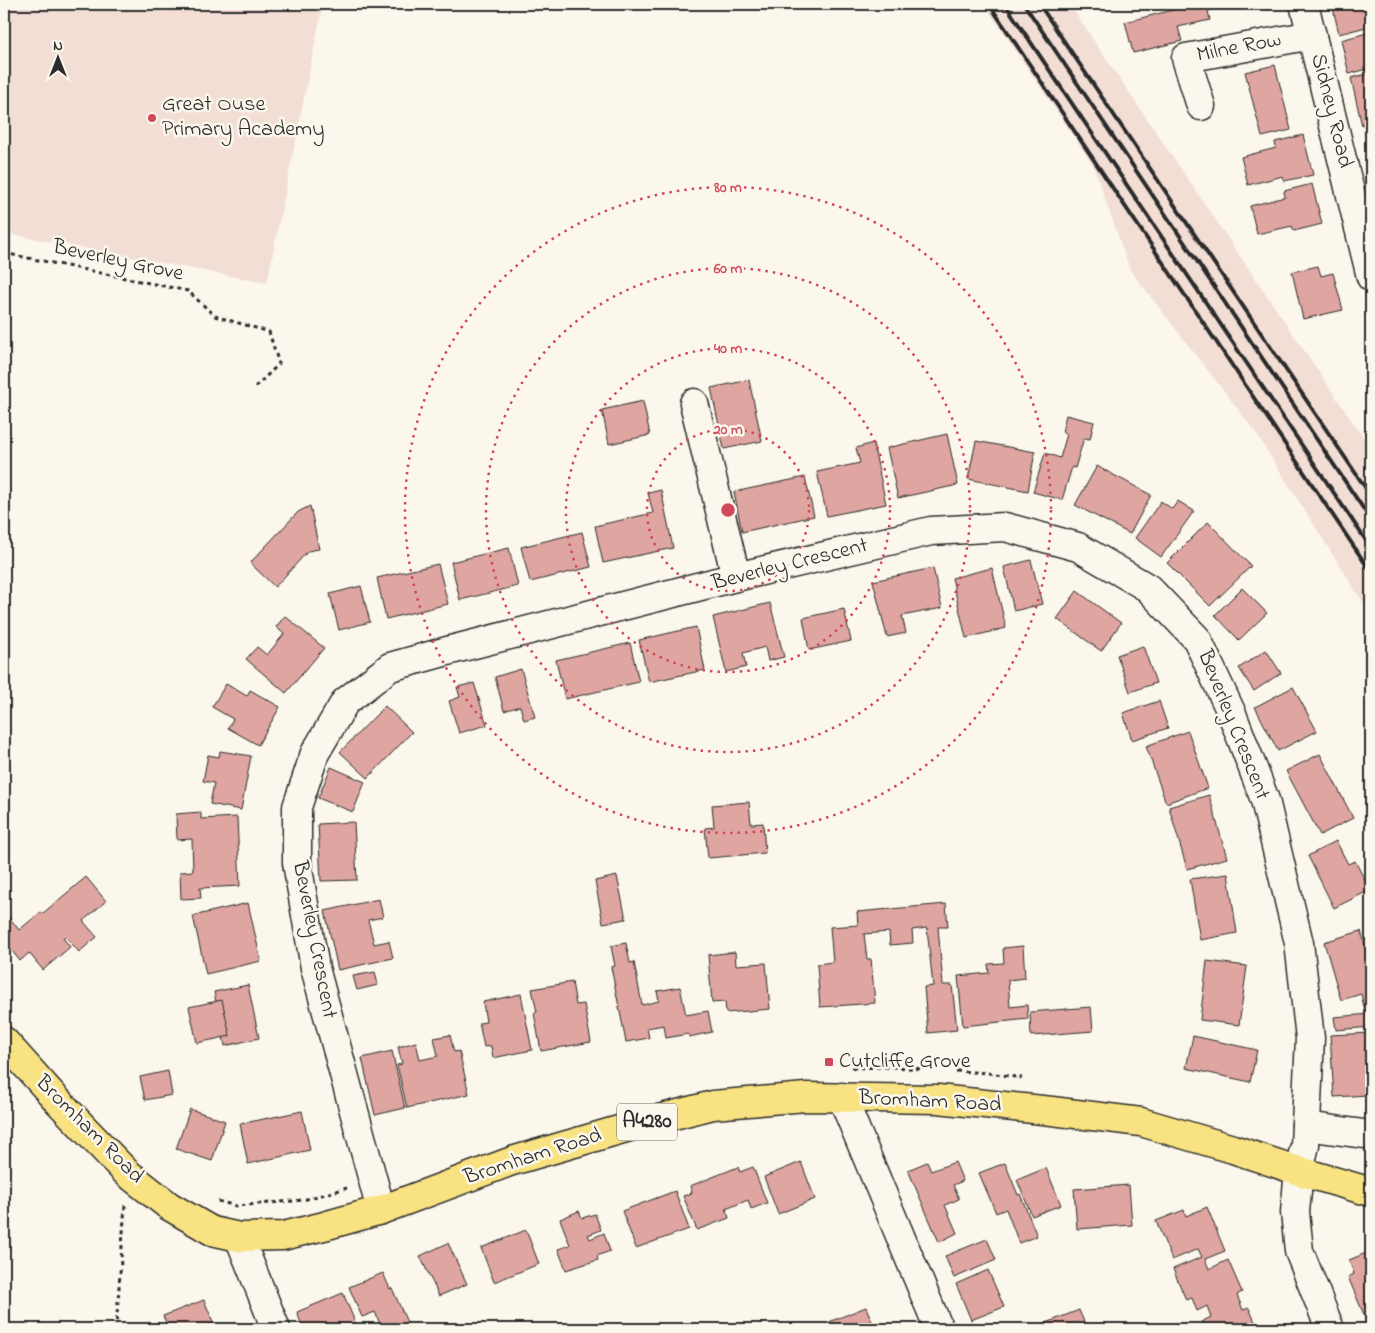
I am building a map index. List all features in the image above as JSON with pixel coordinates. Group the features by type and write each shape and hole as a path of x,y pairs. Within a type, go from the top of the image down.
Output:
{"main road":[{"name":"Bromham Road","path":"4,1041 56,1100 127,1173 169,1206 212,1231 239,1237 283,1236 324,1226 381,1210 512,1161 578,1141 714,1105 806,1097 938,1099 1141,1122 1233,1148 1298,1172 1371,1192"}],"street":[{"name":"Sidney Road","path":"1304,4 1371,277"},
{"name":"Milne Row","path":"1201,106 1186,58 1312,34"},
{"path":"694,403 736,577"},
{"name":"Beverley Crescent","path":"381,1210 315,968 296,863 297,807 314,753 345,702 390,667 736,577 931,531 1006,527 1078,547 1148,588 1197,639 1232,714 1265,800 1300,953 1310,1038 1306,1126 1303,1154 1298,1172 1295,1212 1299,1251 1330,1329"},
{"path":"842,1097 939,1329"},
{"path":"1306,1126 1371,1135"},
{"path":"239,1237 276,1329"}],"path":[{"name":"Beverley Grove","path":"4,253 188,291 215,316 269,332 279,364 255,387"},
{"path":"116,1329 127,1173"},
{"path":"212,1200 236,1206 303,1200"}],"shaded area":[{"name":"Great Ouse Primary Academy","path":"4,4 323,4 267,283 4,233"},
{"path":"984,4 1069,4 1371,449 1371,615 1254,430 1130,270 1093,165"}],"building":[{"path":"1171,4 1237,4 1208,11 1210,20 1178,27 1182,41 1133,53 1125,22 1173,10"},
{"path":"1332,4 1371,4 1370,26 1339,34"},
{"path":"1371,32 1371,68 1349,74 1341,40"},
{"path":"1275,65 1291,130 1262,137 1245,72"},
{"path":"1371,73 1371,124 1362,126 1351,78"},
{"path":"1371,128 1371,157 1364,129"},
{"path":"1303,135 1313,175 1284,181 1283,176 1248,185 1241,157 1276,148 1275,142"},
{"path":"1312,184 1322,224 1294,231 1292,226 1257,234 1250,206 1285,197 1284,191"},
{"path":"1318,266 1321,276 1333,273 1343,310 1303,319 1292,272"},
{"path":"749,380 762,441 724,449 711,388"},
{"path":"643,401 650,435 609,444 602,410"},
{"path":"1066,415 1094,422 1090,439 1084,438 1075,468 1072,467 1062,500 1033,492 1045,453 1060,458 1067,434 1062,432"},
{"path":"947,434 958,485 898,498 887,448"},
{"path":"976,441 1035,452 1028,491 968,479"},
{"path":"873,443 886,504 827,516 817,472 860,463 856,448"},
{"path":"1097,466 1151,495 1130,534 1075,505"},
{"path":"805,477 814,516 742,532 734,492"},
{"path":"661,490 673,548 603,563 595,526 653,513 648,493"},
{"path":"1161,501 1172,509 1178,501 1194,511 1161,557 1135,538"},
{"path":"310,506 319,549 308,551 275,587 250,563 298,512"},
{"path":"1208,522 1251,566 1210,606 1167,563"},
{"path":"582,532 591,567 530,582 521,547"},
{"path":"509,548 518,586 460,600 451,562"},
{"path":"1031,560 1042,604 1014,611 1004,567"},
{"path":"438,564 448,604 386,619 377,578"},
{"path":"933,568 942,608 902,616 906,633 887,637 873,581"},
{"path":"992,568 1006,628 966,638 952,578"},
{"path":"361,586 370,622 339,630 330,594"},
{"path":"1242,588 1267,613 1239,640 1215,615"},
{"path":"1077,591 1121,623 1101,651 1057,619"},
{"path":"770,603 784,657 768,661 765,647 743,653 746,667 726,672 713,617"},
{"path":"844,609 851,641 809,650 803,618"},
{"path":"285,616 324,648 286,693 246,659 257,647 267,655 284,634 276,627"},
{"path":"696,627 705,670 649,682 639,640"},
{"path":"630,643 639,682 565,699 556,660"},
{"path":"1143,646 1156,683 1130,692 1117,655"},
{"path":"1266,650 1281,673 1254,691 1239,668"},
{"path":"521,669 535,717 524,720 520,706 504,711 495,677"},
{"path":"474,683 487,725 459,733 449,701 460,697 457,687"},
{"path":"226,684 247,696 250,690 280,707 258,745 228,728 233,719 212,707"},
{"path":"1293,687 1317,731 1278,751 1255,707"},
{"path":"1159,701 1168,728 1132,740 1123,713"},
{"path":"385,706 412,732 368,778 340,752"},
{"path":"1188,731 1208,788 1166,803 1146,746"},
{"path":"220,751 251,756 241,810 210,804 214,783 203,781 208,755 219,757"},
{"path":"1320,754 1353,818 1320,835 1286,771"},
{"path":"331,767 365,782 353,812 318,798"},
{"path":"1209,795 1227,858 1187,869 1169,807"},
{"path":"749,802 751,824 763,823 765,853 708,858 705,828 714,827 712,805"},
{"path":"201,812 201,819 237,817 240,886 200,888 201,898 181,899 180,872 193,871 192,839 177,840 176,814"},
{"path":"354,822 357,880 321,881 318,824"},
{"path":"1336,841 1348,864 1355,861 1370,890 1334,908 1308,856"},
{"path":"1228,874 1237,933 1200,940 1190,879"},
{"path":"617,876 626,919 603,923 595,881"},
{"path":"86,877 106,901 83,921 97,937 79,952 65,936 63,938 70,947 43,970 29,953 20,961 4,941 4,915 6,913 19,930 41,912 42,914"},
{"path":"379,899 383,917 368,920 374,944 389,941 393,958 338,970 325,911"},
{"path":"248,903 261,961 206,974 193,916"},
{"path":"946,904 948,927 938,927 943,985 952,985 957,1030 928,1033 924,987 933,986 927,928 912,930 913,943 890,945 889,932 864,934 867,959 871,959 875,1003 820,1007 817,964 833,962 830,927 858,925 857,912"},
{"path":"1361,931 1369,960 1371,960 1371,1005 1364,1007 1361,994 1341,1000 1324,942"},
{"path":"626,943 630,963 634,962 642,1005 659,1001 657,991 680,987 686,1015 708,1011 712,1032 689,1037 688,1034 666,1038 664,1025 647,1028 649,1038 626,1042 611,967 615,966 611,946"},
{"path":"1023,946 1025,978 1008,980 1010,1007 1027,1005 1028,1019 963,1026 958,976 989,973 988,964 1004,963 1003,948"},
{"path":"735,952 736,965 766,963 770,1009 726,1013 725,1002 712,1003 708,955"},
{"path":"1207,961 1247,966 1239,1025 1200,1020"},
{"path":"375,972 378,985 357,990 353,976"},
{"path":"572,982 576,1005 584,1004 591,1042 541,1051 534,1013 537,1012 532,989"},
{"path":"248,985 259,1038 225,1046 214,992"},
{"path":"521,994 532,1050 493,1058 491,1046 484,1047 479,1023 486,1022 483,1002"},
{"path":"222,1000 230,1036 197,1043 189,1007"},
{"path":"1091,1007 1093,1031 1031,1036 1030,1012"},
{"path":"1371,1014 1371,1027 1336,1030 1334,1017"},
{"path":"1371,1033 1371,1048 1365,1048 1368,1095 1334,1097 1330,1035"},
{"path":"450,1035 454,1052 459,1051 469,1094 407,1108 397,1065 402,1064 398,1047 416,1042 420,1060 438,1056 434,1038"},
{"path":"1193,1036 1257,1050 1250,1082 1186,1068"},
{"path":"392,1051 405,1108 375,1115 362,1058"},
{"path":"168,1071 172,1095 145,1100 140,1077"},
{"path":"190,1109 225,1121 212,1161 176,1149"},
{"path":"302,1111 310,1150 248,1164 240,1124"},
{"path":"801,1162 815,1199 778,1214 764,1177"},
{"path":"927,1162 931,1171 955,1162 963,1181 953,1185 959,1199 945,1205 957,1233 939,1242 908,1170"},
{"path":"1005,1163 1037,1236 1019,1243 1006,1209 996,1213 979,1173"},
{"path":"738,1167 740,1172 753,1167 767,1203 751,1209 748,1200 726,1209 729,1218 697,1230 683,1196 692,1193 690,1186"},
{"path":"1046,1168 1061,1205 1032,1216 1017,1180"},
{"path":"1129,1185 1132,1225 1077,1229 1074,1189"},
{"path":"675,1191 689,1229 636,1248 622,1211"},
{"path":"1207,1207 1225,1251 1205,1259 1209,1269 1228,1260 1242,1292 1237,1295 1243,1310 1249,1308 1258,1329 1201,1329 1203,1327 1201,1322 1211,1317 1207,1306 1197,1311 1192,1298 1186,1300 1173,1269 1202,1257 1198,1249 1172,1260 1156,1221 1184,1210 1186,1216"},
{"path":"579,1211 582,1218 595,1214 601,1230 588,1235 590,1239 604,1233 610,1251 597,1256 598,1260 566,1270 558,1249 570,1245 560,1219"},
{"path":"526,1230 539,1264 494,1282 481,1248"},
{"path":"987,1239 996,1260 954,1278 945,1256"},
{"path":"448,1243 467,1284 439,1296 420,1256"},
{"path":"1371,1251 1370,1329 1348,1277 1354,1274 1349,1260"},
{"path":"988,1270 1004,1307 971,1320 956,1284"},
{"path":"383,1273 390,1289 392,1288 409,1327 382,1329 375,1312 362,1317 349,1287"},
{"path":"343,1293 357,1327 351,1329 303,1329 297,1312"},
{"path":"204,1300 216,1329 169,1329 163,1316"},
{"path":"866,1307 875,1329 832,1329 829,1322"},
{"path":"1079,1310 1087,1329 1031,1329"}],"railway":[{"path":"989,4 1371,572"},
{"path":"1005,4 1371,548"},
{"path":"1024,4 1371,520"},
{"path":"1039,4 1371,496"}],"place":[{"name":"Great Ouse Primary Academy","path":"152,118"},
{"name":"Cutcliffe Grove","path":"829,1062"}]}
